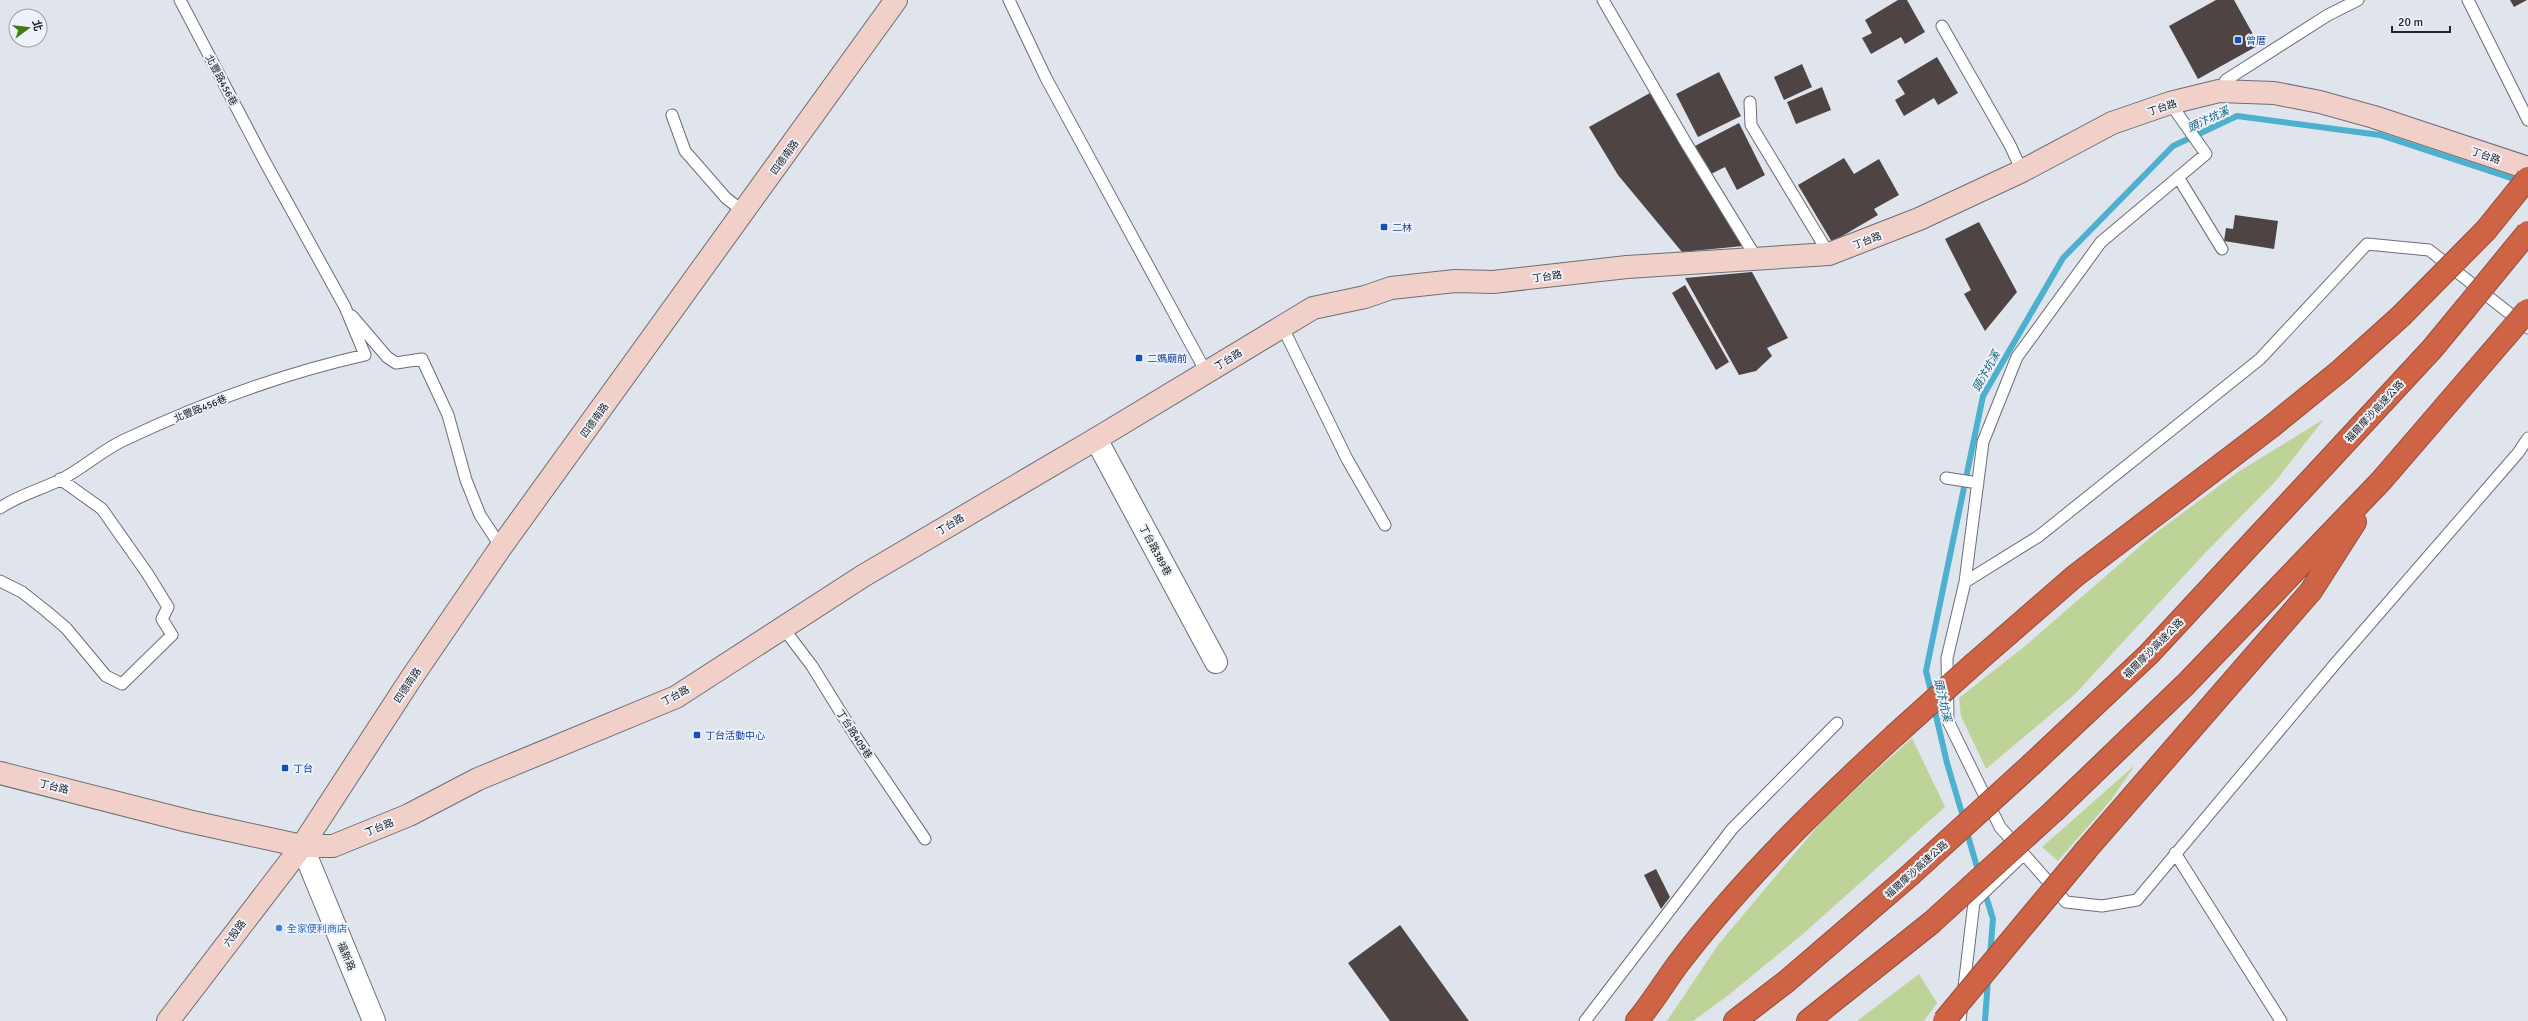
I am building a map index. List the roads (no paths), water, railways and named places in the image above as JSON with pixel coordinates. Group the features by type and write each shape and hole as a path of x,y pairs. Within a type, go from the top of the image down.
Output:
{"highway":[{"path":"1637,1021 1678,964 1742,889 1837,788 1975,663 2075,576 2328,380 2401,316 2486,230 2526,167"},
{"name":"福爾摩沙高速公路","path":"1735,1021 1787,981 1909,876 2032,764 2149,654 2432,349 2528,232"},
{"path":"1808,1021 1931,923 2056,810 2186,684 2381,481 2528,310"},
{"path":"1944,1021 2087,849 2311,591 2381,481"}],"street":[{"name":"四德南路","path":"302,846 410,680 501,547 896,0"},
{"name":"丁台路","path":"0,773 188,821 302,846 333,846 409,815 478,779 676,697 784,629 863,576 1096,439 1313,308 1365,297 1391,288 1455,281 1493,282 1627,267 1829,254 1919,219 2022,171 2112,123 2170,103 2219,91 2274,93 2320,102 2374,117 2526,167"},
{"name":"丁台路389巷","path":"1096,439 1216,662"},
{"name":"六股路","path":"168,1021 302,846"},
{"name":"福新路","path":"302,846 374,1021"}],"lane":[{"name":"北豐路456巷","path":"0,508 18,496 60,480 121,442 210,404 276,378 365,355 345,307 265,162 180,0"},
{"path":"1009,0 1046,78 1206,372"},
{"path":"1603,0 1686,143 1758,259"},
{"path":"2219,91 2226,80 2328,15 2358,0"},
{"path":"2468,0 2528,120"},
{"path":"1942,26 2010,145 2022,171"},
{"path":"1750,102 1751,125 1829,254"},
{"path":"2170,103 2206,154 2101,242 2017,357 1983,442 1965,582 1947,658 1948,721 2000,827 2066,902 2102,906 2137,900 2340,658 2518,453 2528,438"},
{"path":"672,115 685,151 726,198 744,212"},
{"path":"2178,177 2222,249"},
{"path":"1965,582 2039,536 2260,360 2367,244 2429,250 2528,328"},
{"name":"北豐路456巷","path":"345,307 387,357 396,363 422,359 448,415 466,480 480,515 501,547"},
{"path":"1282,326 1347,459 1385,525"},
{"path":"1946,478 1978,483"},
{"path":"0,581 22,592 46,611 66,628 106,676 122,684 172,635 162,619 168,608 147,573 102,509 60,480"},
{"name":"丁台路409巷","path":"784,629 812,666 856,737 925,839"},
{"path":"1585,1021 1732,829 1837,723"},
{"path":"1960,1021 1974,902 2024,854"},
{"path":"2175,854 2281,1021"}],"waterway":[{"name":"頭汴坑溪","path":"1932,696 1926,671 1983,396 2063,258 2173,146 2237,116 2380,135 2520,181"},
{"name":"頭汴坑溪","path":"1934,707 1947,763 1964,820"},
{"name":"頭汴坑溪","path":"1966,829 1979,874"},
{"name":"頭汴坑溪","path":"1984,890 1993,919 1990,956"},
{"name":"頭汴坑溪","path":"1985,1021 1988,979"}],"place":[{"name":"曾厝","path":"2238,40"},
{"name":"二林","path":"1384,227"},
{"name":"二媽廟前","path":"1139,358"},
{"name":"丁台活動中心","path":"697,735"},
{"name":"丁台","path":"285,768"},
{"name":"全家便利商店","path":"279,928"}]}
